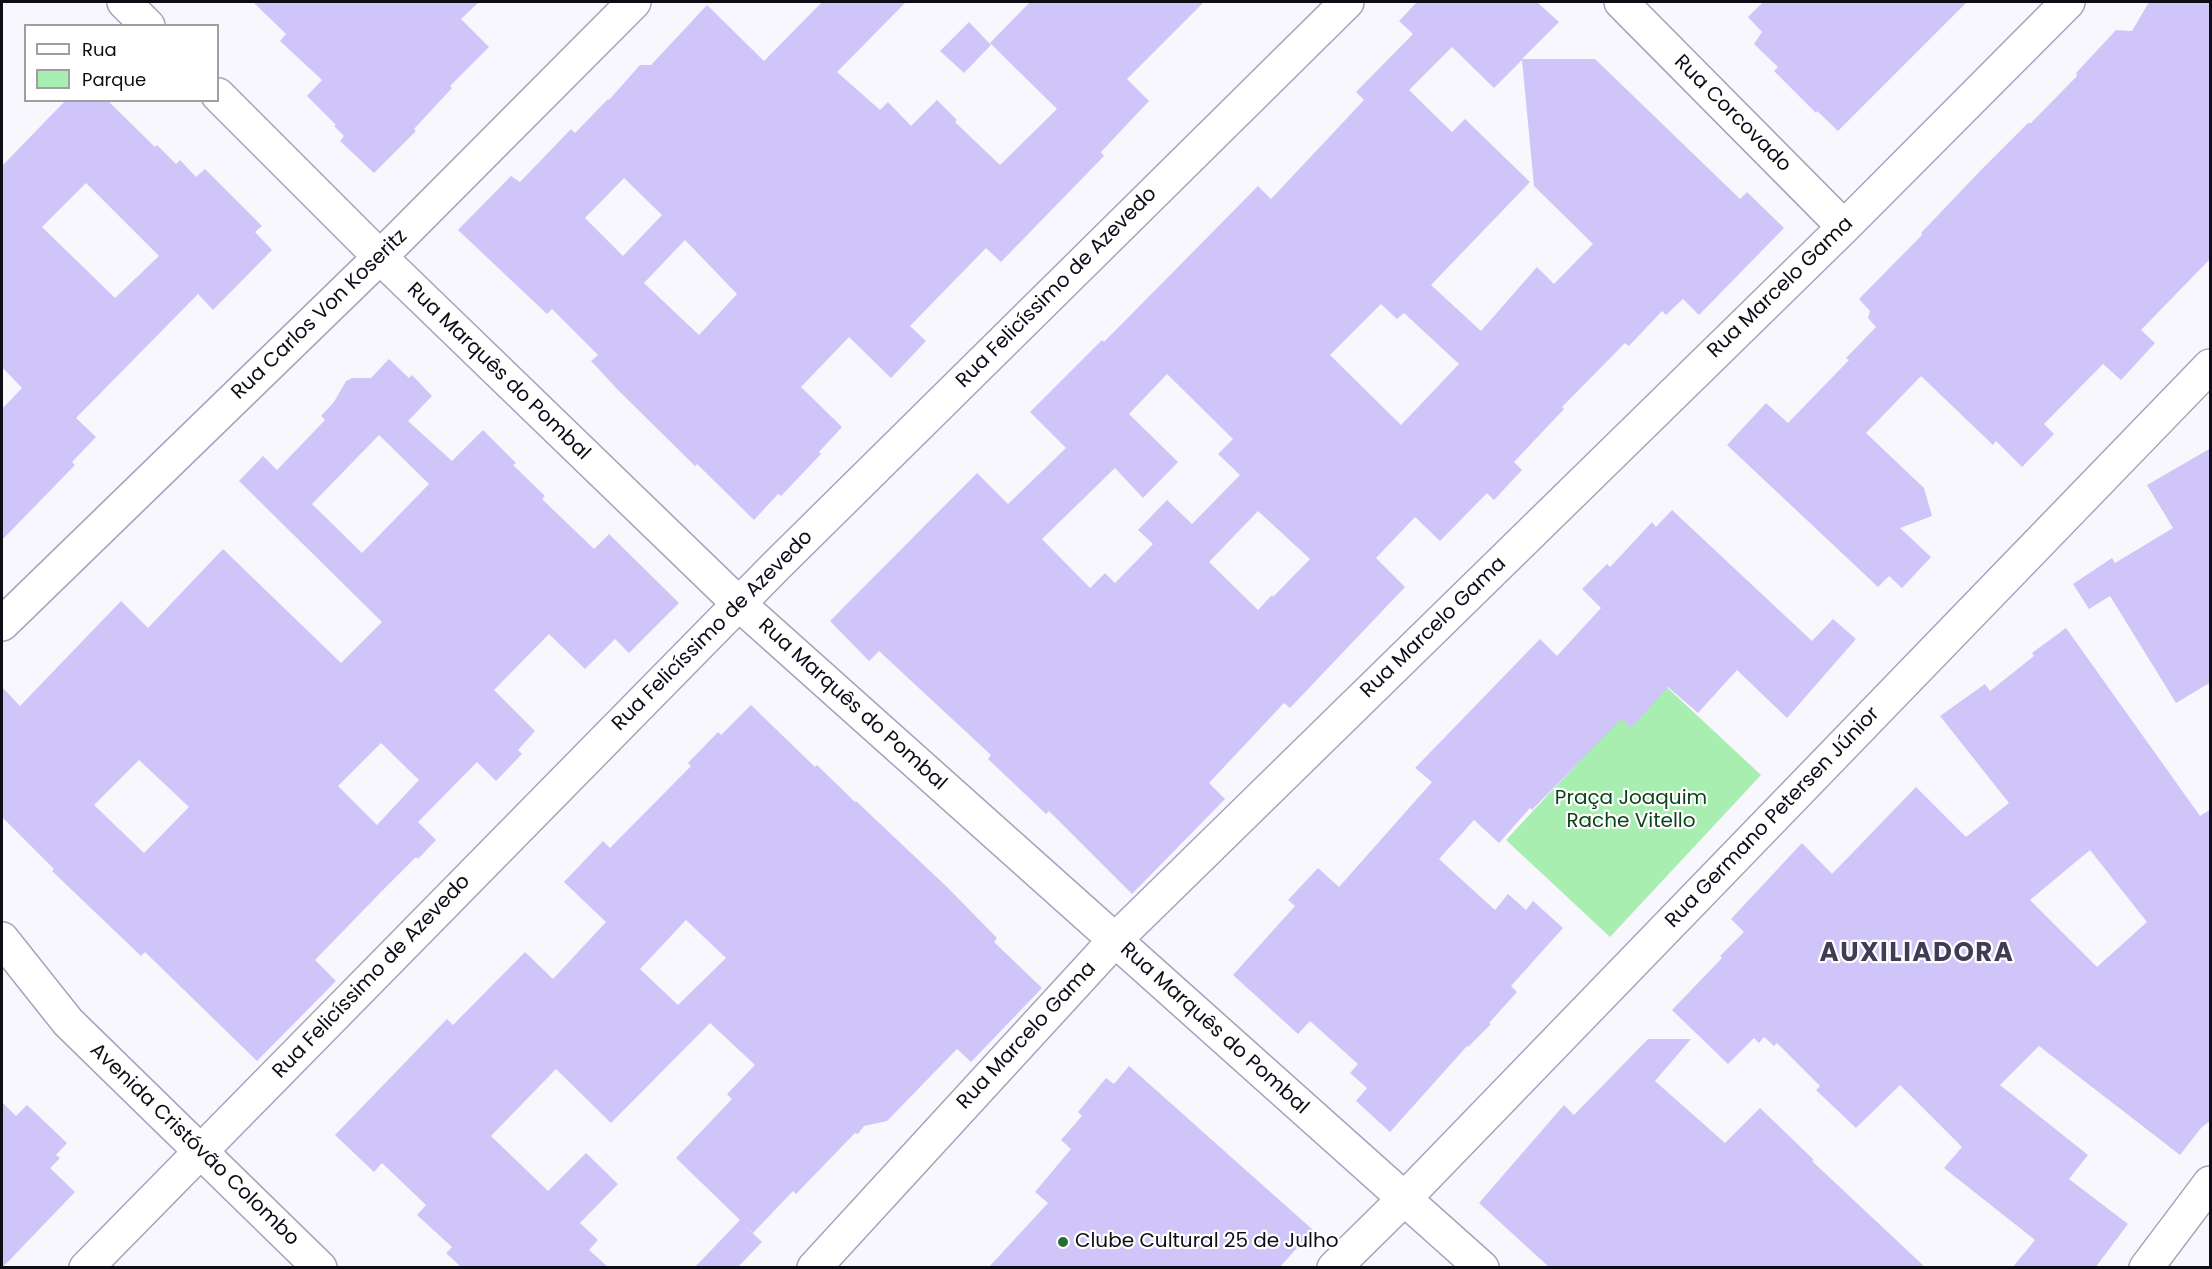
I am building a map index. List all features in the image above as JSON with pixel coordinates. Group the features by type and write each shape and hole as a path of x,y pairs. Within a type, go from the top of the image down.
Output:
{"street":[{"path":"124,2 146,24"},
{"name":"Rua Carlos Von Koseritz","path":"2,624 380,257 634,2"},
{"name":"Rua Felicíssimo de Azevedo","path":"86,1268 739,604 1347,2"},
{"name":"Rua Corcovado","path":"1621,2 1844,226"},
{"name":"Rua Marcelo Gama","path":"814,1268 1115,940 1844,226 2067,2"},
{"name":"Rua Marquês do Pombal","path":"219,96 380,257 739,604 1482,1268"},
{"name":"Rua Germano Petersen Júnior","path":"1334,1268 1405,1198 2211,366"},
{"name":"Avenida Cristóvão Colombo","path":"2,939 68,1022 320,1268"},
{"name":"Avenida Cristóvão Colombo","path":"2,973 68,1022"},
{"path":"2146,1268 2211,1183"}],"green space":[{"name":"Praça Joaquim Rache Vitello","path":"1657,678 1761,775 1610,937 1506,840"}],"building":[{"path":"253,2 479,2 461,19 489,47 450,86 452,88 414,129 416,131 374,173 340,141 344,136 334,126 336,125 307,96 322,80 280,41 286,34"},
{"path":"822,2 906,2 837,72 880,110 888,102 911,126 937,100 957,120 955,122 1000,165 1057,109 990,43 1030,2 1204,2 1127,79 1149,101 1101,152 1104,156 1001,262 986,248 910,326 926,341 891,378 849,337 801,387 842,427 819,452 821,454 781,496 778,494 754,520 618,390 591,361 598,355 552,309 547,314 458,230 511,176 520,182 571,129 575,133 640,65 651,65 707,5 764,61","holes":["624,178 662,215 623,256 585,218","685,240 737,294 699,335 644,283"]},
{"path":"1417,2 1537,2 1559,22 1522,59 1595,59 1740,199 1747,192 1784,228 1699,315 1683,299 1666,315 1662,311 1629,346 1625,343 1562,407 1564,409 1514,462 1522,470 1494,500 1487,493 1440,541 1415,517 1376,558 1405,587 1290,708 1284,703 1209,783 1225,799 1132,894 1049,811 1046,814 988,759 991,755 879,651 869,661 830,621 977,473 1008,504 1066,448 1030,412 1102,340 1104,342 1258,186 1271,199 1364,100 1356,92 1413,34 1399,21","holes":["1452,47 1494,88 1522,60 1534,186 1593,244 1554,284 1537,267 1481,331 1431,285 1530,182 1465,119 1452,132 1409,90","1381,304 1397,319 1404,313 1459,364 1401,425 1330,355","1167,374 1233,439 1218,454 1240,475 1192,524 1167,500 1138,530 1153,544 1115,583 1105,573 1090,588 1042,539 1115,468 1143,498 1178,462 1129,414","1258,511 1310,559 1258,610 1209,562"]},
{"path":"1763,2 1967,2 1838,131 1817,111 1816,113 1774,71 1778,67 1754,44 1762,32 1748,17"},
{"path":"2149,2 2211,2 2211,258 2141,330 2155,343 2121,380 2103,364 2044,424 2054,434 2022,467 1996,441 1993,445 1921,376 1866,433 1924,488 1932,516 1900,528 1931,557 1902,588 1889,576 1878,587 1727,445 1766,403 1788,423 1849,360 1846,358 1876,327 1868,318 1870,311 1859,299 1981,170 2077,76 2076,73 2116,30 2132,31"},
{"path":"969,22 991,45 964,73 940,51"},
{"path":"64,102 109,102 176,164 180,160 196,177 205,169 262,226 255,232 272,250 213,310 198,294 76,418 96,437 72,462 75,465 2,540 2,409 22,388 2,367 2,166","holes":["86,183 159,256 115,298 42,227"]},
{"path":"389,359 409,378 412,375 432,396 408,421 452,461 483,430 516,463 513,465 545,496 542,499 594,549 609,534 679,603 629,653 615,639 585,669 549,634 494,690 535,731 518,750 522,754 496,781 477,762 418,822 436,840 418,859 416,857 315,960 336,981 257,1061 145,952 141,956 52,871 54,869 2,817 2,687 20,706 121,601 148,628 223,549 341,663 382,622 239,481 263,456 277,470 325,420 321,416 334,402 346,381 352,378 371,378","holes":["379,435 429,484 362,553 312,504","381,743 419,780 377,825 338,786","139,760 189,807 144,853 94,805"]},
{"path":"2211,448 2211,682 2176,703 2110,596 2089,609 2073,584 2112,558 2115,563 2173,528 2147,485"},
{"path":"1672,510 1812,641 1833,619 1856,639 1787,718 1737,670 1698,713 1668,687 1631,728 1621,719 1532,810 1530,808 1499,843 1474,820 1439,859 1495,910 1508,894 1526,910 1533,901 1563,928 1511,986 1517,992 1489,1023 1491,1024 1467,1046 1390,1132 1356,1101 1367,1088 1350,1073 1358,1064 1310,1021 1298,1034 1233,975 1295,906 1288,900 1318,868 1339,887 1432,782 1415,768 1540,639 1557,656 1601,608 1582,589 1607,564 1610,567 1652,522 1656,527"},
{"path":"2066,628 2200,816 2211,809 2211,1120 2201,1128 2180,1155 2039,1046 2000,1085 2088,1155 2069,1179 2128,1224 2095,1268 2012,1268 2035,1240 1944,1168 1962,1147 1900,1085 1856,1128 1816,1090 1820,1086 1777,1043 1774,1046 1764,1037 1759,1043 1754,1038 1728,1064 1672,1010 1744,932 1731,919 1802,843 1832,874 1916,787 1966,837 2009,803 1940,716 1985,684 1990,691 2034,656 2032,653","holes":["2090,850 2147,922 2097,967 2030,900"]},
{"path":"751,705 815,767 817,765 947,887 997,938 994,942 1042,988 971,1062 957,1049 887,1121 864,1126 858,1134 855,1133 796,1194 793,1191 753,1233 744,1225 762,1242 737,1268 694,1268 740,1220 676,1158 732,1099 727,1094 755,1065 710,1023 611,1123 556,1069 491,1136 548,1191 586,1153 618,1184 580,1223 598,1240 589,1250 609,1268 462,1268 446,1253 452,1247 417,1215 426,1205 382,1163 374,1172 335,1135 447,1019 453,1025 525,952 553,979 606,922 564,882 603,841 610,848 691,766 688,763 718,732 721,735","holes":["686,920 726,958 678,1005 640,969"]},
{"path":"1648,1039 1691,1039 1655,1081 1725,1143 1760,1108 1814,1160 1812,1161 1926,1268 1550,1268 1479,1203 1564,1105 1574,1115"},
{"path":"1129,1066 1313,1230 1279,1268 988,1268 1048,1203 1035,1192 1071,1149 1061,1140 1082,1116 1078,1112 1106,1078 1114,1084"},
{"path":"2,1102 16,1116 27,1105 67,1143 56,1155 60,1158 50,1168 75,1192 2,1268"}],"place":[{"name":"Clube Cultural 25 de Julho","path":"1063,1242"}],"district":[{"name":"AUXILIADORA","path":"1917,954"}]}
